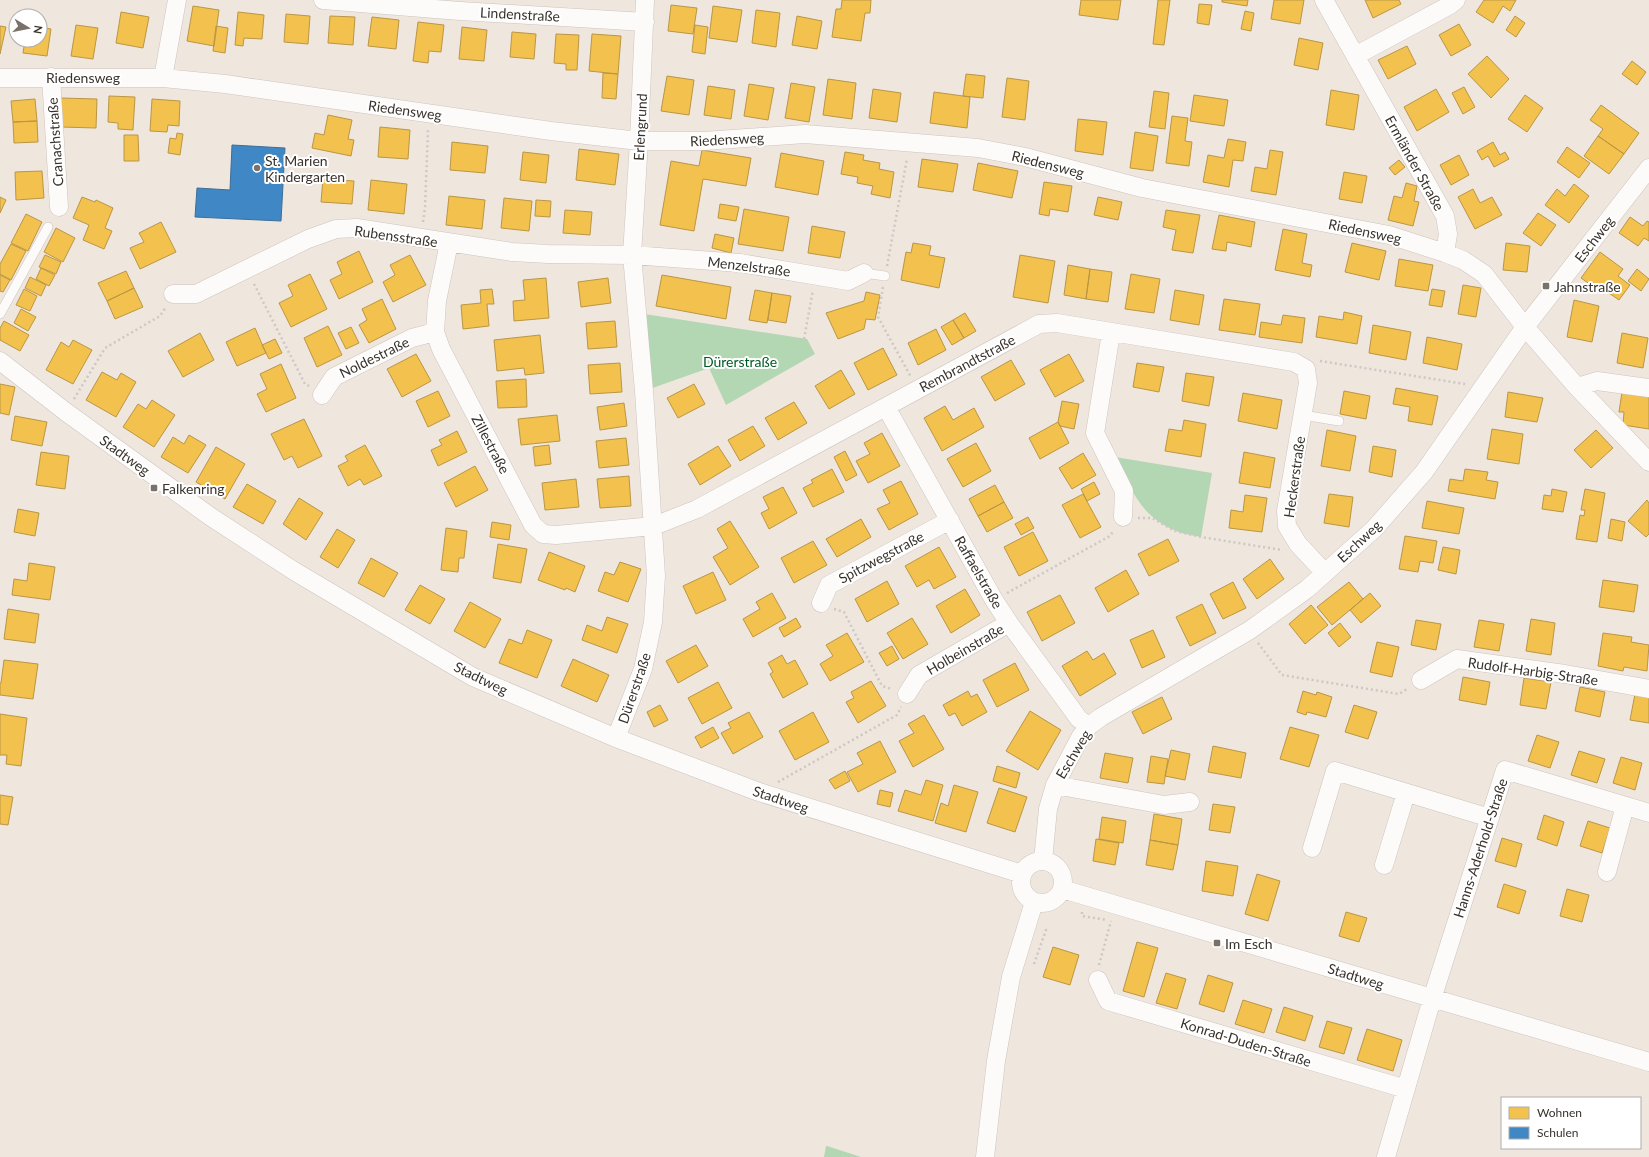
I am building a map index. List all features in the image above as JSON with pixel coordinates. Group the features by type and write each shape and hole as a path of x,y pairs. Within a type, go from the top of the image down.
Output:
{"street":[{"path":"163,78 176,0"},
{"name":"Lindenstraße","path":"323,0 460,11 644,22"},
{"name":"Erlengrund","path":"632,255 645,0"},
{"name":"Ermländer Straße","path":"1324,0 1445,216 1448,234 1445,253"},
{"path":"1355,56 1450,5 1456,0"},
{"name":"Cranachstraße","path":"51,77 59,207"},
{"name":"Riedensweg","path":"0,78 163,78 225,84 551,131 639,141 704,141 805,134 978,148 1025,157 1142,188 1389,235 1445,253"},
{"name":"Eschweg","path":"1043,861 1048,809 1055,785 1081,736 1089,726 1101,717 1249,631 1307,589 1374,529 1424,472 1525,328 1649,168"},
{"name":"Rubensstraße","path":"173,294 196,294 308,239 336,229 356,228 512,252 541,254 632,255"},
{"name":"Zillestraße","path":"449,243 437,301 435,332 441,349 533,525 544,534 556,535 654,526"},
{"path":"1445,253 1462,260 1484,274 1525,328 1577,387 1649,462"},
{"name":"Menzelstraße","path":"632,255 740,263 848,281 864,273"},
{"name":"Dürerstraße","path":"616,738 643,669 653,622 656,576 644,383 632,255"},
{"name":"Rembrandtstraße","path":"654,526 697,509 1039,324 1056,323 1294,362 1306,369"},
{"name":"Noldestraße","path":"322,394 334,376 412,338 435,332"},
{"path":"1111,333 1095,433 1124,491 1123,518"},
{"name":"Stadtweg","path":"0,361 66,412 211,517 294,571 473,677 616,738 759,792 1022,874"},
{"name":"Heckerstraße","path":"1306,369 1308,383 1286,511 1287,526 1298,544 1325,573"},
{"path":"1577,387 1597,381 1649,388"},
{"name":"Raffaelstraße","path":"886,406 994,600 1009,623 1080,719 1089,726"},
{"name":"Spitzwegstraße","path":"821,603 829,585 950,520"},
{"name":"Holbeinstraße","path":"907,694 919,675 1009,623"},
{"name":"Rudolf-Harbig-Straße","path":"1421,680 1457,660 1565,674 1649,689"},
{"name":"Hanns-Aderhold-Straße","path":"1386,1157 1432,999 1505,770 1649,813"},
{"path":"1312,848 1335,771 1490,818"},
{"path":"1055,785 1164,804 1190,802"},
{"path":"1384,865 1406,793"},
{"path":"1607,872 1625,806"},
{"path":"1043,861 1050,862 1060,870 1063,883 1062,889 1054,900 1041,904 1034,902 1024,894 1021,881 1022,874 1031,864 1043,861"},
{"name":"Stadtweg","path":"1062,889 1649,1062"},
{"path":"985,1157 996,1061 1011,977 1034,902"},
{"name":"Konrad-Duden-Straße","path":"1098,980 1108,1001 1406,1089"}],"lane":[{"path":"0,314 48,227"},
{"path":"864,273 885,276"},
{"path":"1303,415 1339,421"}],"path":[{"path":"420,239 425,208 428,114"},
{"path":"246,269 305,384 322,394"},
{"path":"804,338 815,276"},
{"path":"66,412 104,348 160,316 173,294"},
{"path":"1306,369 1320,360 1483,387"},
{"path":"994,600 1110,536 1123,518 1152,518 1174,531 1201,538 1284,550 1298,544"},
{"path":"759,792 897,715 907,694 882,686 844,612 821,603"},
{"path":"1249,631 1282,675 1399,694 1421,680"},
{"path":"1029,919 1046,930 1032,968"},
{"path":"1098,980 1100,960 1111,921"}],"green space":[{"name":"Dürerstraße","path":"638,313 807,339 815,354 726,405 709,368 644,391"},
{"path":"1115,457 1212,473 1201,537 1177,531 1162,524 1152,517 1138,500"},
{"path":"827,1146 861,1157 824,1157"}],"building: Wohnen":[{"path":"842,0 871,0 870,13 865,13 861,41 832,37 836,9 841,9"},
{"path":"1081,0 1121,0 1118,20 1079,15"},
{"path":"1158,0 1170,0 1164,45 1153,44"},
{"path":"1222,0 1248,0 1247,6 1222,2"},
{"path":"1274,0 1304,0 1300,24 1271,19"},
{"path":"1365,0 1399,0 1401,4 1373,18"},
{"path":"1484,0 1516,0 1510,11 1503,6 1493,23 1476,12"},
{"path":"1199,4 1212,5 1209,25 1197,23"},
{"path":"671,5 697,8 693,34 668,31"},
{"path":"193,6 219,10 214,46 187,41"},
{"path":"713,6 742,10 737,42 709,38"},
{"path":"756,10 780,13 776,47 752,43"},
{"path":"1245,11 1254,13 1251,31 1241,29"},
{"path":"121,12 149,17 143,48 116,43"},
{"path":"238,12 264,15 262,39 244,38 243,46 235,45"},
{"path":"286,14 310,16 308,44 284,42"},
{"path":"330,16 355,17 353,45 328,43"},
{"path":"797,16 822,21 817,49 792,45"},
{"path":"1515,16 1525,23 1516,37 1506,30"},
{"path":"372,17 399,20 396,49 368,46"},
{"path":"418,22 444,25 441,52 429,51 428,63 413,61"},
{"path":"1459,24 1471,45 1451,56 1439,35"},
{"path":"76,25 98,28 93,59 71,56"},
{"path":"695,25 708,27 705,54 692,52"},
{"path":"0,26 6,27 0,54"},
{"path":"216,26 228,28 225,53 213,51"},
{"path":"462,27 487,30 484,61 459,59"},
{"path":"48,28 51,29 47,56 23,53 24,48 48,48"},
{"path":"512,32 536,34 534,59 510,57"},
{"path":"556,34 579,35 577,70 566,70 566,64 554,63"},
{"path":"592,34 621,36 618,74 589,71"},
{"path":"1299,38 1323,43 1318,70 1294,65"},
{"path":"1407,46 1416,64 1388,79 1378,60"},
{"path":"1487,56 1509,79 1491,98 1468,74"},
{"path":"1632,61 1646,72 1637,85 1622,74"},
{"path":"603,73 618,74 616,99 602,98"},
{"path":"966,74 985,76 983,98 963,96"},
{"path":"667,76 694,80 689,115 661,111"},
{"path":"1007,78 1029,81 1025,120 1002,117"},
{"path":"828,79 856,83 852,119 823,115"},
{"path":"791,83 815,87 809,122 785,118"},
{"path":"749,84 774,88 768,120 744,116"},
{"path":"708,86 735,90 731,119 704,115"},
{"path":"1464,87 1475,107 1463,114 1452,93"},
{"path":"873,89 901,93 897,122 869,118"},
{"path":"1436,89 1449,112 1417,131 1404,107"},
{"path":"1331,90 1359,95 1354,130 1326,125"},
{"path":"1154,91 1169,93 1165,129 1149,127"},
{"path":"934,92 970,97 967,128 930,123"},
{"path":"1194,95 1228,100 1224,126 1190,121"},
{"path":"1525,95 1543,108 1527,132 1508,119"},
{"path":"109,96 135,97 133,130 118,129 118,123 108,122"},
{"path":"61,98 97,99 96,128 61,127"},
{"path":"35,99 37,121 13,122 11,101"},
{"path":"152,99 180,101 179,126 168,125 167,132 150,131"},
{"path":"1601,105 1639,133 1624,154 1598,136 1603,129 1590,120"},
{"path":"328,115 352,120 348,139 354,140 351,156 312,148 315,133 324,135"},
{"path":"1172,116 1188,118 1185,141 1192,142 1189,166 1166,163"},
{"path":"1078,119 1107,122 1103,155 1075,151"},
{"path":"37,121 38,142 14,143 13,122"},
{"path":"380,127 410,130 408,159 378,157"},
{"path":"1135,132 1158,136 1153,171 1130,168"},
{"path":"177,133 183,134 180,155 168,153 170,138 176,139"},
{"path":"124,135 138,135 139,161 124,161"},
{"path":"1598,136 1624,154 1609,174 1584,156"},
{"path":"1228,139 1246,142 1243,161 1233,160 1229,187 1203,182 1208,155 1224,158"},
{"path":"452,142 488,146 485,173 450,170"},
{"path":"1493,142 1500,155 1505,152 1509,159 1494,167 1488,156 1482,160 1477,151"},
{"path":"1567,147 1590,163 1579,178 1557,162"},
{"path":"579,149 619,154 615,185 576,180"},
{"path":"702,150 751,158 746,186 703,179 694,231 660,225 671,161 699,166"},
{"path":"1270,150 1283,152 1276,195 1251,191 1255,167 1267,169"},
{"path":"523,152 549,155 546,183 520,180"},
{"path":"845,152 864,155 863,160 880,163 879,169 894,172 890,198 871,194 873,186 857,183 858,177 841,174"},
{"path":"781,153 824,161 818,195 775,187"},
{"path":"1459,155 1469,175 1451,185 1440,165"},
{"path":"922,159 958,164 953,192 918,187"},
{"path":"1399,160 1405,167 1395,175 1389,168"},
{"path":"978,163 1018,171 1012,198 973,190"},
{"path":"42,171 44,198 16,200 15,172"},
{"path":"1344,172 1367,176 1362,203 1339,199"},
{"path":"323,179 354,181 352,204 321,202"},
{"path":"371,180 407,184 404,214 368,210"},
{"path":"1044,182 1072,186 1068,212 1050,209 1049,216 1039,214"},
{"path":"1406,183 1417,186 1414,201 1419,202 1413,226 1388,220 1394,196 1402,198"},
{"path":"1574,184 1589,196 1569,223 1545,205 1557,189 1565,196"},
{"path":"1473,189 1480,203 1492,197 1502,215 1475,229 1458,197"},
{"path":"449,196 485,200 482,229 446,225"},
{"path":"0,197 6,200 0,213"},
{"path":"82,197 95,202 96,200 113,208 105,228 112,231 104,249 83,240 89,225 73,218"},
{"path":"1098,197 1122,202 1118,220 1094,215"},
{"path":"504,198 532,201 529,231 501,228"},
{"path":"536,200 551,201 550,217 535,216"},
{"path":"720,204 739,207 736,221 718,218"},
{"path":"744,209 789,217 783,251 738,244"},
{"path":"565,210 592,212 590,235 563,233"},
{"path":"1166,210 1200,215 1193,253 1172,250 1176,230 1163,227"},
{"path":"1538,213 1556,225 1541,246 1523,233"},
{"path":"26,214 42,222 28,251 11,243"},
{"path":"1219,215 1255,222 1251,247 1227,242 1226,251 1212,249"},
{"path":"1630,217 1643,226 1647,221 1649,222 1649,241 1644,238 1638,246 1619,233"},
{"path":"161,222 176,252 140,269 130,248 144,242 139,233"},
{"path":"812,226 845,232 840,258 808,253"},
{"path":"56,228 75,238 63,262 44,252"},
{"path":"1283,229 1307,234 1302,263 1312,265 1310,277 1275,270"},
{"path":"715,234 734,238 731,253 712,248"},
{"path":"913,243 931,246 929,255 945,258 939,288 901,280 906,252 911,253"},
{"path":"1352,243 1386,251 1379,280 1345,272"},
{"path":"1506,243 1530,246 1527,272 1503,270"},
{"path":"11,244 26,251 11,280 0,274 0,264"},
{"path":"359,251 373,282 339,299 330,280 342,274 337,262"},
{"path":"1600,252 1623,269 1618,276 1630,285 1619,300 1606,291 1604,294 1581,278"},
{"path":"45,255 61,262 56,274 39,267"},
{"path":"410,255 426,285 393,302 383,282 395,275 390,265"},
{"path":"1020,255 1055,261 1048,303 1013,297"},
{"path":"1399,259 1433,265 1428,291 1395,286"},
{"path":"1068,265 1090,269 1086,299 1064,295"},
{"path":"41,268 55,275 49,286 36,279"},
{"path":"1090,269 1112,272 1108,302 1086,299"},
{"path":"1637,269 1649,279 1641,291 1628,281"},
{"path":"126,271 134,288 107,301 98,283"},
{"path":"310,274 327,309 291,327 279,303 293,296 288,285"},
{"path":"1131,274 1160,279 1154,313 1125,309"},
{"path":"0,275 10,280 3,292 0,291"},
{"path":"662,275 731,287 726,319 656,306"},
{"path":"30,277 46,285 41,296 25,288"},
{"path":"546,278 549,318 514,321 513,301 525,300 523,280"},
{"path":"608,278 611,303 581,307 578,282"},
{"path":"1463,285 1481,288 1476,317 1458,314"},
{"path":"134,288 143,307 115,319 107,301"},
{"path":"24,289 37,296 30,311 16,305"},
{"path":"492,289 494,304 487,304 489,326 463,329 461,305 481,303 480,290"},
{"path":"1432,289 1445,291 1442,307 1429,305"},
{"path":"755,290 772,293 767,323 749,320"},
{"path":"1175,290 1204,295 1199,325 1170,320"},
{"path":"866,292 880,295 875,320 866,319 864,329 838,339 826,313 864,301"},
{"path":"772,293 791,296 786,323 768,320"},
{"path":"382,299 396,329 369,343 359,325 367,320 362,309"},
{"path":"1224,299 1260,304 1255,335 1219,330"},
{"path":"1574,300 1599,306 1592,342 1567,337"},
{"path":"21,309 36,317 28,331 14,323"},
{"path":"1344,312 1362,316 1357,344 1316,337 1319,316 1343,320"},
{"path":"965,313 976,331 964,338 953,320"},
{"path":"1283,315 1305,318 1302,343 1259,337 1261,322 1281,325"},
{"path":"953,320 964,338 952,345 941,327"},
{"path":"4,321 29,335 20,351 0,340 0,328"},
{"path":"615,321 617,347 588,349 586,323"},
{"path":"1373,325 1411,332 1406,360 1369,353"},
{"path":"328,326 342,355 317,367 304,338"},
{"path":"351,327 359,343 346,349 338,333"},
{"path":"255,328 266,353 237,366 226,342"},
{"path":"936,329 946,350 918,365 908,343"},
{"path":"200,333 214,360 183,377 168,351"},
{"path":"1622,333 1648,338 1643,368 1617,363"},
{"path":"540,335 544,373 525,375 524,368 497,371 494,340"},
{"path":"1427,337 1462,344 1457,370 1423,363"},
{"path":"275,339 282,353 269,359 262,345"},
{"path":"73,340 92,350 73,384 46,370 61,342 69,347"},
{"path":"883,348 897,375 868,390 854,363"},
{"path":"416,354 431,381 402,397 387,369"},
{"path":"1069,354 1084,381 1055,397 1040,370"},
{"path":"1011,360 1025,384 995,401 981,377"},
{"path":"620,363 622,392 590,394 588,365"},
{"path":"1137,363 1164,367 1159,392 1133,387"},
{"path":"281,364 296,398 266,412 257,394 267,389 260,374"},
{"path":"841,370 855,394 829,409 815,386"},
{"path":"102,372 117,380 121,373 136,382 116,417 86,400"},
{"path":"1186,373 1214,377 1209,406 1182,401"},
{"path":"526,379 527,407 498,408 496,381"},
{"path":"0,384 15,387 9,415 0,413"},
{"path":"694,384 705,404 678,418 667,398"},
{"path":"1396,388 1438,396 1432,425 1408,421 1410,407 1393,404"},
{"path":"438,391 450,416 428,427 416,401"},
{"path":"1344,391 1370,396 1366,419 1340,414"},
{"path":"1508,392 1543,398 1537,422 1505,417"},
{"path":"1622,392 1649,396 1649,429 1623,425 1624,412 1619,412"},
{"path":"1243,393 1282,400 1277,429 1238,421"},
{"path":"152,400 175,415 154,447 123,427 138,404 146,409"},
{"path":"1062,401 1079,404 1074,429 1060,426 1058,422"},
{"path":"794,402 807,423 778,440 765,418"},
{"path":"624,403 627,426 600,430 597,407"},
{"path":"945,406 953,420 974,408 984,427 942,451 924,418"},
{"path":"557,415 560,441 521,445 518,419"},
{"path":"15,416 47,422 42,446 11,440"},
{"path":"304,419 322,456 298,468 292,456 284,460 271,434"},
{"path":"1184,420 1206,424 1201,457 1165,451 1169,429 1182,431"},
{"path":"1058,422 1069,443 1040,459 1029,438"},
{"path":"753,426 765,446 740,461 728,440"},
{"path":"1492,429 1523,434 1519,464 1487,459"},
{"path":"1327,430 1356,436 1350,471 1321,466"},
{"path":"1596,430 1613,448 1591,468 1574,450"},
{"path":"457,431 467,452 438,466 431,450 442,445 439,440"},
{"path":"882,433 900,466 868,483 856,461 870,454 864,443"},
{"path":"189,435 206,445 188,473 161,457 173,437 184,444"},
{"path":"626,438 629,465 599,468 596,441"},
{"path":"976,443 991,471 963,487 947,459"},
{"path":"365,445 382,476 364,485 360,479 348,486 338,466 348,461 345,456"},
{"path":"549,445 551,464 535,466 533,447"},
{"path":"718,446 731,466 700,485 688,464"},
{"path":"1373,446 1396,450 1392,477 1369,472"},
{"path":"216,447 245,464 225,499 196,482"},
{"path":"845,451 857,475 846,481 834,457"},
{"path":"41,452 69,456 65,489 36,485"},
{"path":"1244,452 1275,458 1270,488 1239,483"},
{"path":"1083,453 1096,475 1072,489 1059,468"},
{"path":"475,466 488,490 456,507 444,483"},
{"path":"832,469 844,492 813,507 803,488 813,483 811,480"},
{"path":"1465,469 1488,472 1486,480 1498,482 1495,499 1448,491 1450,479 1463,481"},
{"path":"629,476 631,506 600,508 597,479"},
{"path":"576,479 579,507 545,510 542,483"},
{"path":"901,481 918,514 889,530 877,509 890,503 883,490"},
{"path":"1094,482 1100,494 1087,501 1081,489"},
{"path":"247,484 276,501 263,524 233,507"},
{"path":"995,485 1004,502 978,516 969,499"},
{"path":"783,487 797,513 769,529 761,513 769,509 763,497"},
{"path":"1552,489 1567,492 1563,512 1542,509 1544,495 1551,496"},
{"path":"1585,489 1605,493 1597,542 1576,539 1580,515 1584,516 1585,510 1581,510"},
{"path":"1083,494 1101,527 1080,538 1062,505"},
{"path":"1329,494 1353,497 1349,527 1324,523"},
{"path":"1245,495 1267,498 1262,532 1229,528 1231,510 1243,512"},
{"path":"299,498 323,513 306,540 283,524"},
{"path":"1647,500 1649,503 1649,534 1646,537 1628,521"},
{"path":"1427,501 1464,508 1459,534 1422,528"},
{"path":"1004,502 1013,518 987,532 978,516"},
{"path":"18,509 39,513 35,536 14,532"},
{"path":"1028,517 1034,528 1021,535 1015,524"},
{"path":"861,519 871,537 837,557 826,539"},
{"path":"1611,519 1625,522 1622,541 1608,538"},
{"path":"730,521 759,567 730,585 713,557 728,548 717,529"},
{"path":"492,522 511,525 509,540 490,537"},
{"path":"446,528 467,531 464,558 459,558 458,572 441,570"},
{"path":"337,529 355,540 338,568 320,557"},
{"path":"1033,532 1048,561 1019,576 1004,547"},
{"path":"1405,536 1437,541 1433,563 1420,561 1418,572 1399,569"},
{"path":"1168,539 1179,561 1149,576 1138,554"},
{"path":"813,541 827,565 794,583 781,558"},
{"path":"498,544 527,549 521,583 493,578"},
{"path":"939,547 956,577 934,589 929,580 917,587 905,566"},
{"path":"1443,547 1460,550 1456,574 1438,570"},
{"path":"549,552 585,566 575,592 538,580"},
{"path":"371,558 398,573 384,597 358,583"},
{"path":"1270,559 1284,579 1257,599 1243,579"},
{"path":"620,562 641,569 628,602 598,591 605,572 614,575"},
{"path":"29,563 55,567 50,600 12,595 14,579 27,581"},
{"path":"1126,570 1139,594 1108,612 1095,588"},
{"path":"713,572 726,600 696,614 683,586"},
{"path":"1603,580 1638,585 1634,612 1599,607"},
{"path":"887,581 899,604 867,622 855,599"},
{"path":"1233,582 1246,608 1223,619 1210,594"},
{"path":"1349,582 1363,599 1332,625 1317,607"},
{"path":"420,585 445,599 430,624 405,610"},
{"path":"965,589 980,615 951,633 936,606"},
{"path":"772,593 786,618 753,637 743,619 760,609 756,602"},
{"path":"1370,593 1381,606 1361,623 1350,610"},
{"path":"1060,595 1075,623 1042,641 1027,612"},
{"path":"470,602 501,619 485,648 454,631"},
{"path":"1202,604 1216,633 1190,646 1176,617"},
{"path":"1311,605 1328,625 1305,644 1289,624"},
{"path":"8,609 39,614 35,643 4,639"},
{"path":"607,617 628,624 617,653 582,640 587,625 602,631"},
{"path":"796,618 801,627 784,637 779,628"},
{"path":"912,618 928,644 903,659 887,633"},
{"path":"1531,619 1555,623 1551,655 1526,651"},
{"path":"1416,620 1441,624 1436,650 1411,645"},
{"path":"1479,620 1504,624 1499,651 1474,647"},
{"path":"1340,623 1351,637 1339,647 1328,633"},
{"path":"527,630 552,640 537,678 499,663 509,639 522,644"},
{"path":"1153,630 1165,657 1142,668 1130,640"},
{"path":"847,633 864,662 830,681 820,664 833,656 826,645"},
{"path":"1603,633 1632,637 1631,642 1649,645 1647,671 1624,667 1623,671 1598,666"},
{"path":"1377,642 1399,647 1392,677 1370,672"},
{"path":"696,645 708,666 678,683 666,661"},
{"path":"892,646 899,659 887,666 879,653"},
{"path":"1087,651 1093,660 1104,653 1116,674 1080,696 1062,666"},
{"path":"782,655 787,664 795,660 808,684 783,698 770,674 773,672 768,663"},
{"path":"573,659 609,675 597,702 561,686"},
{"path":"4,660 38,664 33,699 0,695 0,683"},
{"path":"1015,663 1029,690 997,707 983,680"},
{"path":"1463,677 1490,682 1486,705 1459,700"},
{"path":"1524,678 1551,682 1546,709 1520,705"},
{"path":"871,681 886,706 858,723 846,702 854,698 851,692"},
{"path":"718,682 732,708 702,724 688,698"},
{"path":"1580,687 1605,692 1600,717 1575,711"},
{"path":"968,691 971,697 977,694 987,712 962,726 955,713 949,716 943,705"},
{"path":"1303,691 1316,695 1317,692 1332,697 1326,717 1307,712 1306,715 1297,712"},
{"path":"1635,694 1649,697 1649,723 1630,720"},
{"path":"1162,697 1172,719 1143,734 1132,712"},
{"path":"660,705 668,720 654,727 647,712"},
{"path":"1354,705 1377,712 1368,739 1345,732"},
{"path":"1030,711 1061,730 1038,770 1006,751"},
{"path":"749,712 763,737 733,754 721,733 731,728 728,723"},
{"path":"813,712 829,742 795,760 779,731"},
{"path":"0,714 27,718 21,766 6,764 7,755 0,755"},
{"path":"924,715 944,749 913,767 899,741 914,733 908,724"},
{"path":"713,727 719,738 701,748 695,737"},
{"path":"1290,727 1319,735 1309,767 1280,759"},
{"path":"1537,735 1559,742 1550,768 1528,761"},
{"path":"880,741 896,772 858,792 847,772 863,764 857,753"},
{"path":"1213,746 1246,753 1241,778 1208,772"},
{"path":"1171,750 1190,754 1185,780 1165,776"},
{"path":"1579,751 1605,759 1597,783 1571,775"},
{"path":"1105,753 1133,758 1128,783 1100,778"},
{"path":"1151,756 1168,759 1164,784 1147,782"},
{"path":"1621,757 1642,763 1635,790 1613,783"},
{"path":"997,766 1020,773 1016,788 993,781"},
{"path":"845,771 850,781 835,789 829,780"},
{"path":"926,780 943,785 933,821 898,811 905,790 921,795"},
{"path":"954,785 978,792 966,832 935,823 941,803 948,806"},
{"path":"999,788 1027,797 1015,832 987,823"},
{"path":"880,790 893,793 890,807 877,804"},
{"path":"0,795 13,797 8,825 0,824"},
{"path":"1213,804 1235,807 1230,833 1209,830"},
{"path":"1154,814 1182,819 1178,845 1150,840"},
{"path":"1544,815 1564,822 1557,846 1537,839"},
{"path":"1102,817 1126,821 1123,843 1099,839"},
{"path":"1588,821 1610,828 1602,853 1580,846"},
{"path":"1502,838 1522,844 1516,867 1495,861"},
{"path":"1096,839 1119,843 1115,865 1093,861"},
{"path":"1150,840 1178,845 1173,870 1146,865"},
{"path":"1206,861 1238,866 1233,896 1202,891"},
{"path":"1257,874 1280,881 1268,921 1245,914"},
{"path":"1504,884 1526,891 1519,914 1497,907"},
{"path":"1567,889 1589,895 1582,922 1560,916"},
{"path":"1346,912 1367,918 1359,942 1339,936"},
{"path":"1137,942 1158,948 1144,997 1123,991"},
{"path":"1053,947 1079,955 1070,985 1043,977"},
{"path":"1166,973 1186,979 1177,1009 1156,1003"},
{"path":"1208,975 1233,983 1224,1012 1199,1004"},
{"path":"1243,1000 1272,1009 1264,1033 1235,1024"},
{"path":"1284,1007 1313,1016 1305,1041 1276,1032"},
{"path":"1327,1021 1352,1028 1344,1054 1319,1047"},
{"path":"1367,1029 1402,1040 1393,1071 1357,1060"}],"building: Schulen":[{"name":"St. Marien Kindergarten","path":"232,145 285,148 281,221 195,217 197,188 230,190"}],"place":[{"name":"St. Marien Kindergarten","path":"257,168"},
{"name":"Jahnstraße","path":"1546,286"},
{"name":"Falkenring","path":"154,488"},
{"name":"Im Esch","path":"1217,943"}]}
